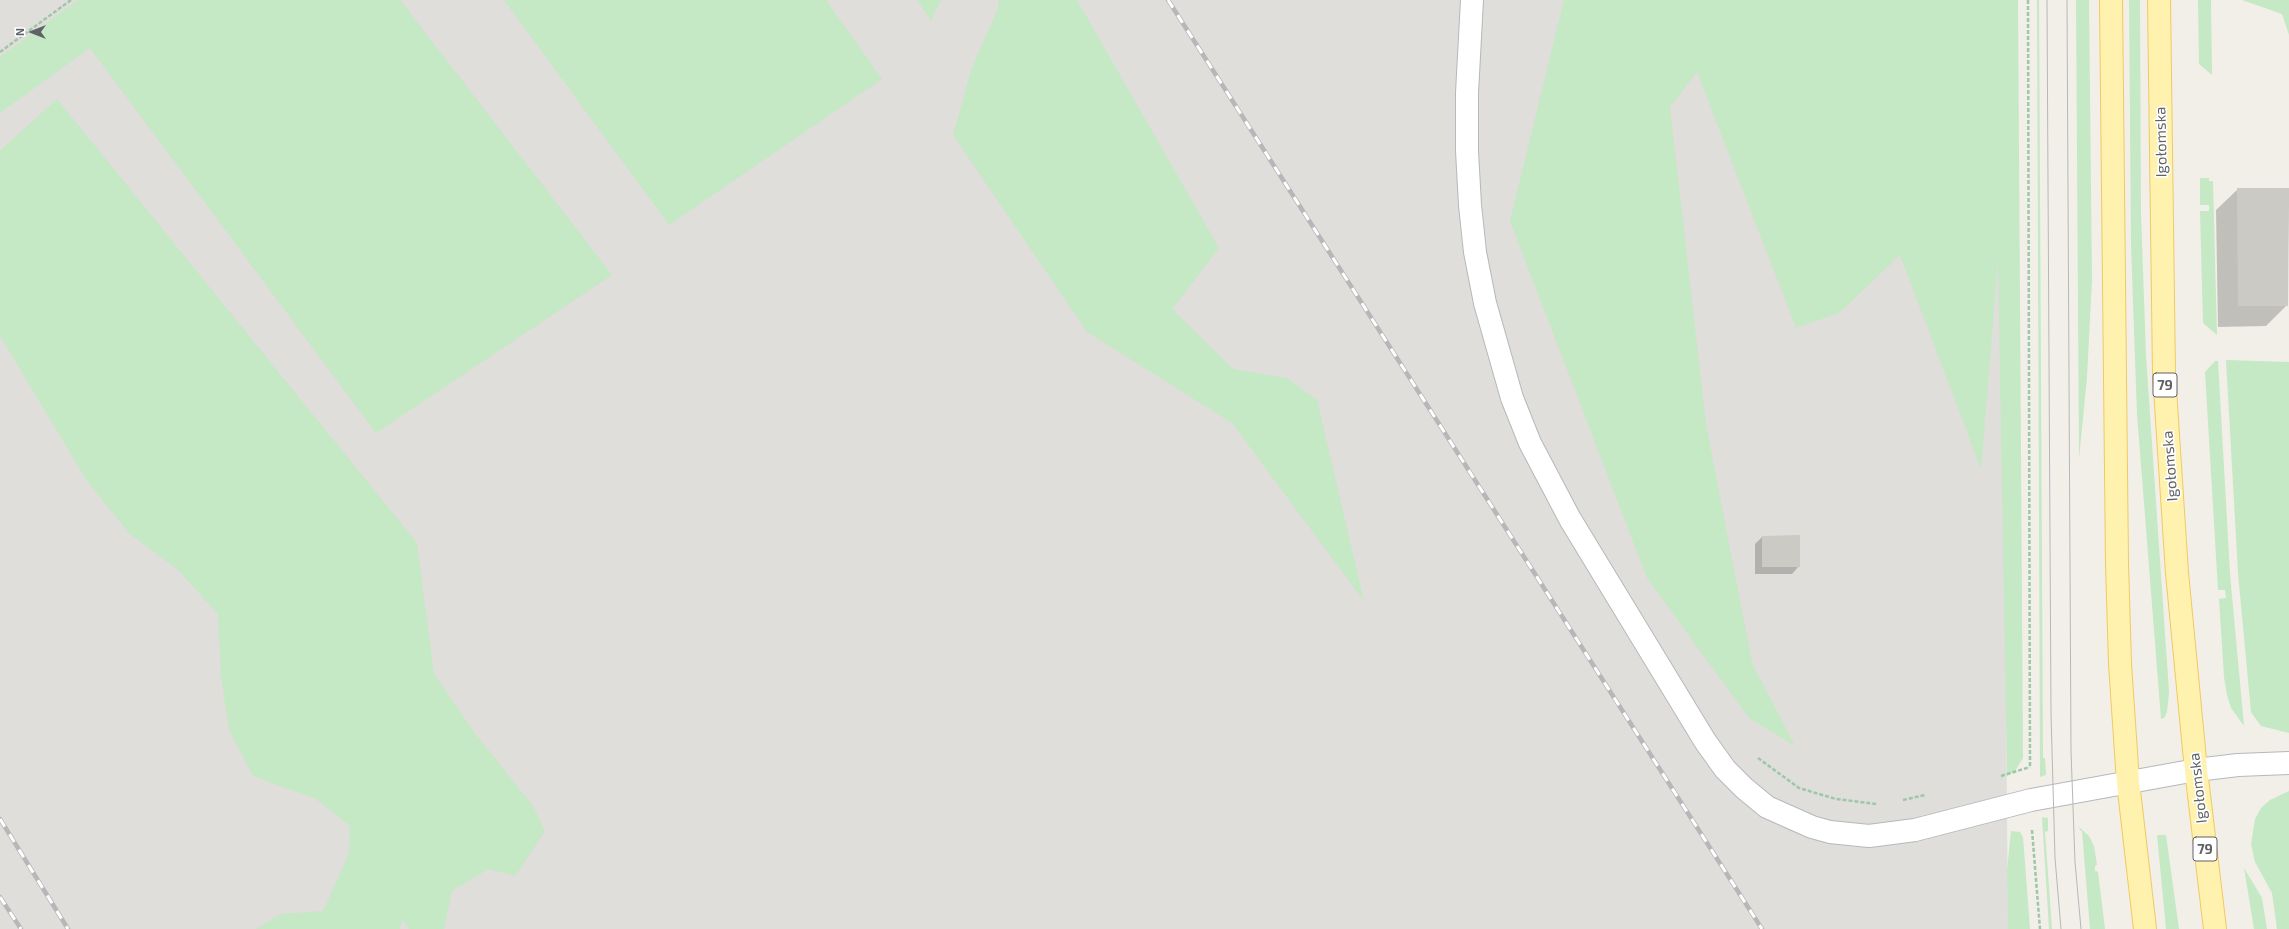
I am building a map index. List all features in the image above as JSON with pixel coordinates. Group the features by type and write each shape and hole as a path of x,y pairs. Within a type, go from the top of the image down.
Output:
{"main road":[{"path":"2111,0 2117,564 2120,672 2128,782 2145,929"},
{"name":"Igołomska","path":"2159,0 2164,374 2177,573 2196,770 2215,929"}],"lane":[{"path":"1472,0 1467,100 1470,205 1475,252 1485,303 1508,383 1530,443 1570,519 1704,742 1725,769 1767,807 1792,819 1830,832 1869,836 1915,830 2031,800 2196,770 2238,765 2289,763"}],"path":[{"path":"0,52 71,0"},
{"path":"2028,0 2030,774"},
{"path":"1754,754 1799,788 1836,798 1881,803"},
{"path":"1994,778 2030,768"},
{"path":"1900,801 1929,794"},
{"path":"2032,828 2040,929"}],"shaded area":[{"path":"0,0 2000,0 2008,929 0,929"}],"green space":[{"path":"78,0 400,0 612,275 376,433 90,48 0,113 0,57"},
{"path":"504,0 826,0 882,79 669,225"},
{"path":"917,0 941,0 931,20"},
{"path":"999,0 1076,0 1078,2 1219,248 1172,309 1233,369 1287,378 1317,400 1364,601 1232,423 1087,332 953,135 972,67 997,11"},
{"path":"1564,0 2018,0 2023,758 2015,771 2007,776 1998,260 1981,469 1900,255 1839,313 1796,328 1697,72 1670,107 1706,424 1752,663 1795,746 1749,718 1647,578 1510,221"},
{"path":"2037,0 2039,0 2043,758 2045,758 2046,775 2040,777"},
{"path":"2076,0 2089,0 2092,280 2087,377 2079,459"},
{"path":"2129,0 2140,0 2141,214 2146,356 2169,692 2167,712 2164,718 2161,719 2137,414 2131,245"},
{"path":"2198,0 2211,0 2212,75 2199,64"},
{"path":"2242,0 2289,0 2289,35 2282,14"},
{"path":"57,99 417,543 434,674 474,732 533,806 545,831 515,876 488,869 452,891 444,929 409,929 402,919 400,929 256,929 281,914 323,911 349,854 350,826 316,799 253,776 229,730 221,676 218,614 178,570 129,533 87,481 0,336 0,151"},
{"path":"2200,178 2209,178 2209,181 2213,181 2217,335 2203,323 2200,211 2209,211 2209,205 2200,205"},
{"path":"2226,360 2289,362 2289,733 2261,726 2251,712 2238,573"},
{"path":"2215,361 2218,361 2230,574 2244,726 2231,708 2224,677 2219,599 2226,598 2225,590 2218,590 2205,372"},
{"path":"2289,791 2289,929 2277,929 2272,893 2255,862 2251,844 2255,819 2261,808 2270,800"},
{"path":"2042,817 2048,818 2048,831 2045,832 2052,929 2049,929"},
{"path":"2079,827 2089,836 2094,846 2097,865 2095,866 2095,871 2098,872 2105,929 2090,929 2082,831"},
{"path":"2011,831 2020,832 2023,837 2030,929 2008,929 2007,870"},
{"path":"2157,835 2166,835 2179,929 2166,929"},
{"path":"2244,868 2262,898 2267,929 2254,929"}],"building":[{"path":"2237,188 2289,188 2288,306 2238,306"},
{"path":"1800,535 1800,567 1762,567 1762,536"}],"tram line":[{"path":"2047,0 2051,714 2055,858 2061,929"},
{"path":"2067,0 2071,751 2075,862 2081,929"}],"railway":[{"path":"1168,0 1762,929"},
{"path":"0,819 68,929"},
{"path":"0,897 21,929"}]}
